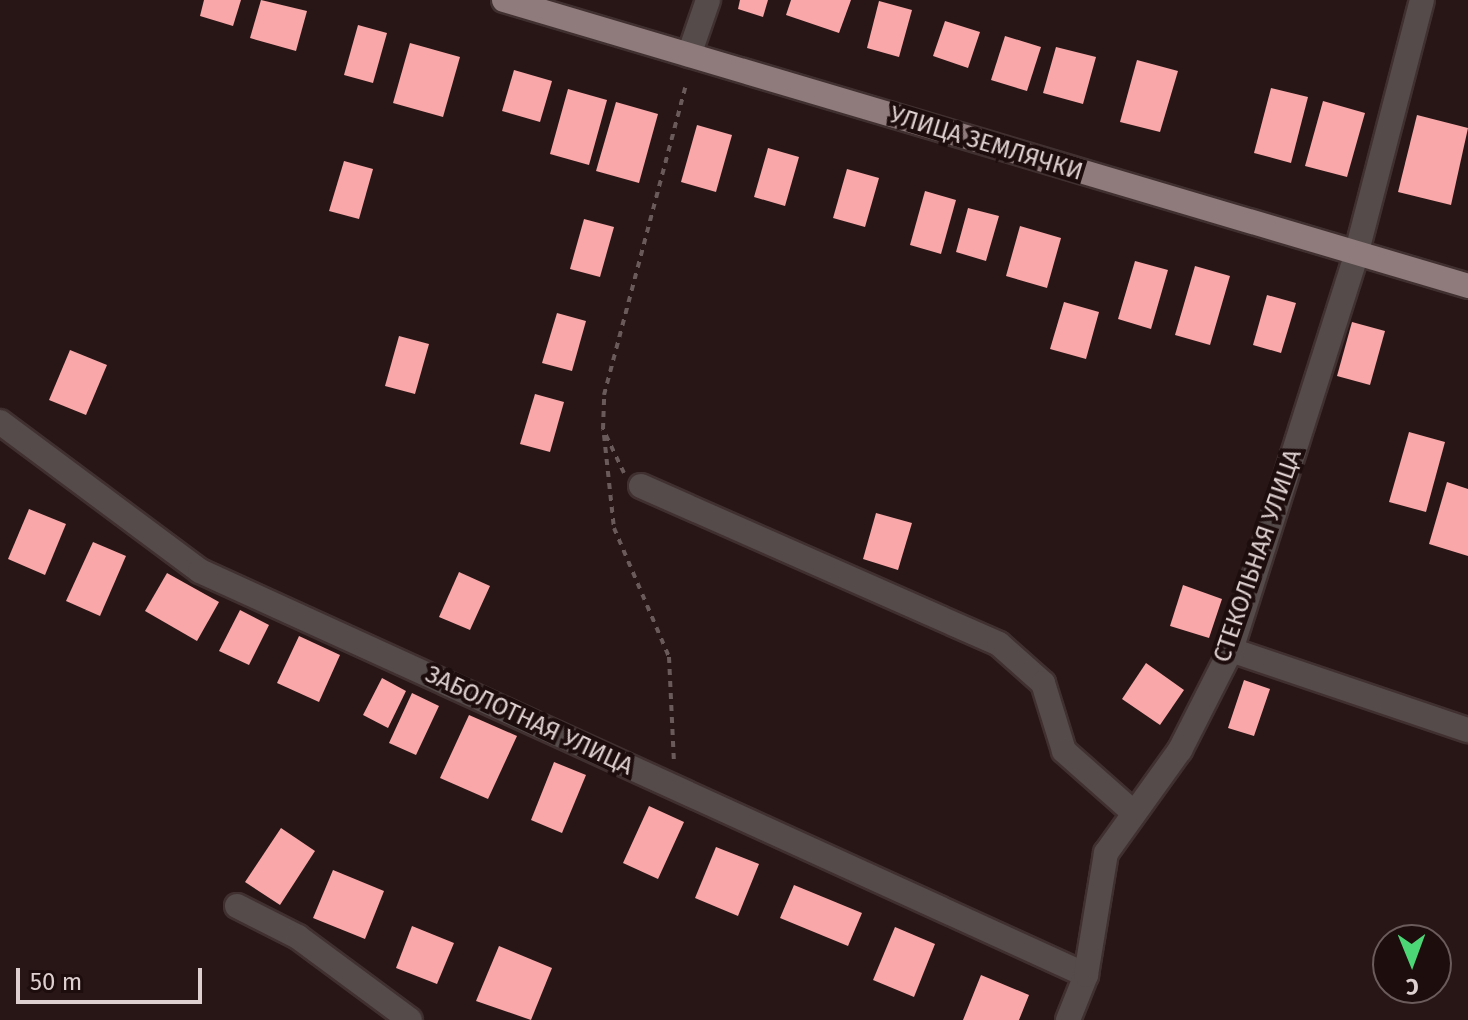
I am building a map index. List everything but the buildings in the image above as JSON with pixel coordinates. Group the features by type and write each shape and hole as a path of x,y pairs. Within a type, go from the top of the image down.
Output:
{"main road":[{"name":"УЛИЦА ЗЕМЛЯЧКИ","path":"504,0 1468,286"}],"street":[{"path":"689,55 708,0"},
{"name":"СТЕКОЛЬНАЯ УЛИЦА","path":"1068,1020 1086,975 1106,853 1180,750 1231,650 1356,255 1422,0"},
{"name":"ЗАБОЛОТНАЯ УЛИЦА","path":"0,422 200,571 1086,975"},
{"path":"641,486 999,644 1043,683 1064,751 1133,812"},
{"path":"1231,650 1468,730"},
{"path":"237,906 298,937 410,1020"}],"path":[{"path":"675,788 669,657 614,528 603,429 604,395 685,88"},
{"path":"603,429 625,477 641,486"}]}
